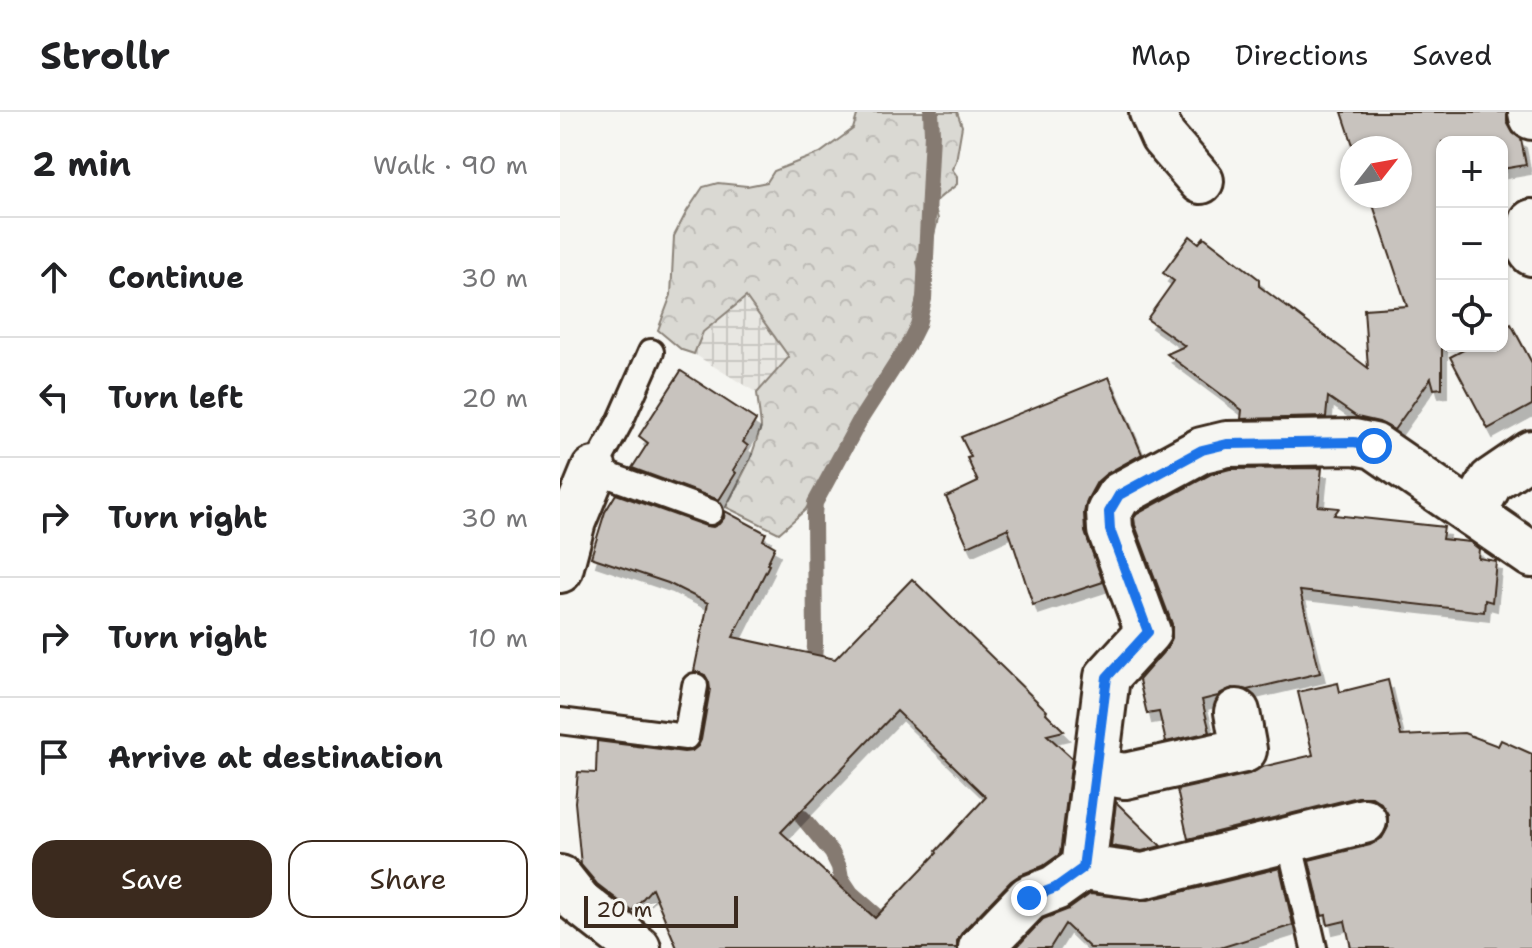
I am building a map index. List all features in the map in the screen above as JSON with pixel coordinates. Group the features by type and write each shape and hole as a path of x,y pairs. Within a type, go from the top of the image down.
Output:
{"street":[{"path":"1152,112 1163,137 1201,181"},
{"path":"1532,222 1525,242 1532,253"},
{"path":"1083,868 1107,677 1148,632 1110,530 1109,512 1119,495 1202,450 1227,444 1354,442 1374,446 1532,555"},
{"path":"1473,514 1491,481 1532,453"},
{"path":"560,570 573,521 594,470"},
{"path":"1095,771 1125,776 1244,750 1237,712"},
{"path":"981,948 1029,898 1055,888 1083,868 1143,876 1364,821"},
{"path":"560,878 579,902 638,948"}],"lane":[{"path":"651,352 636,389 594,470 710,512"},
{"path":"560,721 686,737 695,686"},
{"path":"1289,840 1314,948"}],"shaded area":[{"path":"746,296 789,357 757,393 694,354 703,333"}],"green space":[{"path":"858,112 957,112 962,126 952,169 957,176 957,184 934,204 938,219 934,235 922,240 917,262 921,278 912,323 902,345 863,404 811,501 779,533 726,507 750,460 761,427 757,393 789,357 746,297 703,332 694,354 682,350 658,330 671,295 674,236 703,187 718,183 747,186 767,182 774,171 820,153 853,129"}],"building":[{"path":"1342,112 1507,112 1507,122 1521,139 1526,165 1508,168 1508,136 1436,136 1436,352 1442,352 1442,388 1434,389 1431,378 1394,430 1379,422 1357,417 1328,397 1326,417 1241,419 1242,410 1167,354 1185,346 1147,319 1174,281 1163,273 1190,236 1199,243 1204,237 1259,279 1259,286 1368,368 1364,309 1407,306 1374,208 1412,208 1412,136 1350,136"},
{"path":"1511,324 1532,363 1532,405 1488,429 1450,357 1460,352 1508,352 1508,326"},
{"path":"681,371 756,420 743,442 748,446 733,470 736,473 719,500 632,468 648,443 639,436"},
{"path":"1109,377 1142,454 1106,474 1097,482 1087,500 1085,532 1103,582 1033,605 1008,528 968,546 946,497 978,482 961,437"},
{"path":"1322,468 1318,506 1339,508 1334,515 1444,527 1442,539 1470,542 1479,549 1478,558 1496,561 1492,602 1485,600 1484,612 1300,591 1320,673 1247,690 1232,688 1202,700 1210,732 1166,742 1159,712 1147,714 1139,680 1167,648 1172,638 1172,624 1134,518 1211,474 1230,469"},
{"path":"616,494 706,526 719,524 725,511 766,533 763,540 775,547 733,637 835,659 912,579 1064,731 1047,735 1072,758 1060,854 1011,881 963,931 957,948 677,948 652,888 632,911 597,884 581,865 575,802 578,772 596,773 597,741 684,752 698,746 710,689 705,675 694,671 708,603 668,583 591,557 605,512","holes":["897,711 986,797 875,918 781,832"]},
{"path":"1388,680 1401,736 1464,733 1498,746 1501,740 1532,754 1532,948 1351,948 1345,921 1328,925 1326,915 1322,916 1309,860 1370,845 1382,838 1388,827 1388,814 1381,803 1372,797 1358,797 1188,839 1177,790 1249,774 1262,767 1313,755 1298,692 1338,683 1340,692"},
{"path":"1116,802 1161,846 1142,851 1111,846"},
{"path":"1280,868 1293,925 1220,948 1090,948 1065,924 1050,948 1016,948 1043,919 1069,909 1090,894 1148,900"}],"waterway":[{"path":"808,672 814,661 815,645 815,503 860,420 907,347 918,325 924,299 931,112"},
{"path":"803,818 832,853 841,878 851,893 914,948"}],"route":[{"path":"1029,898 1055,888 1083,868 1107,677 1148,632 1110,530 1109,512 1119,495 1202,450 1227,444 1354,442 1374,446"}]}
